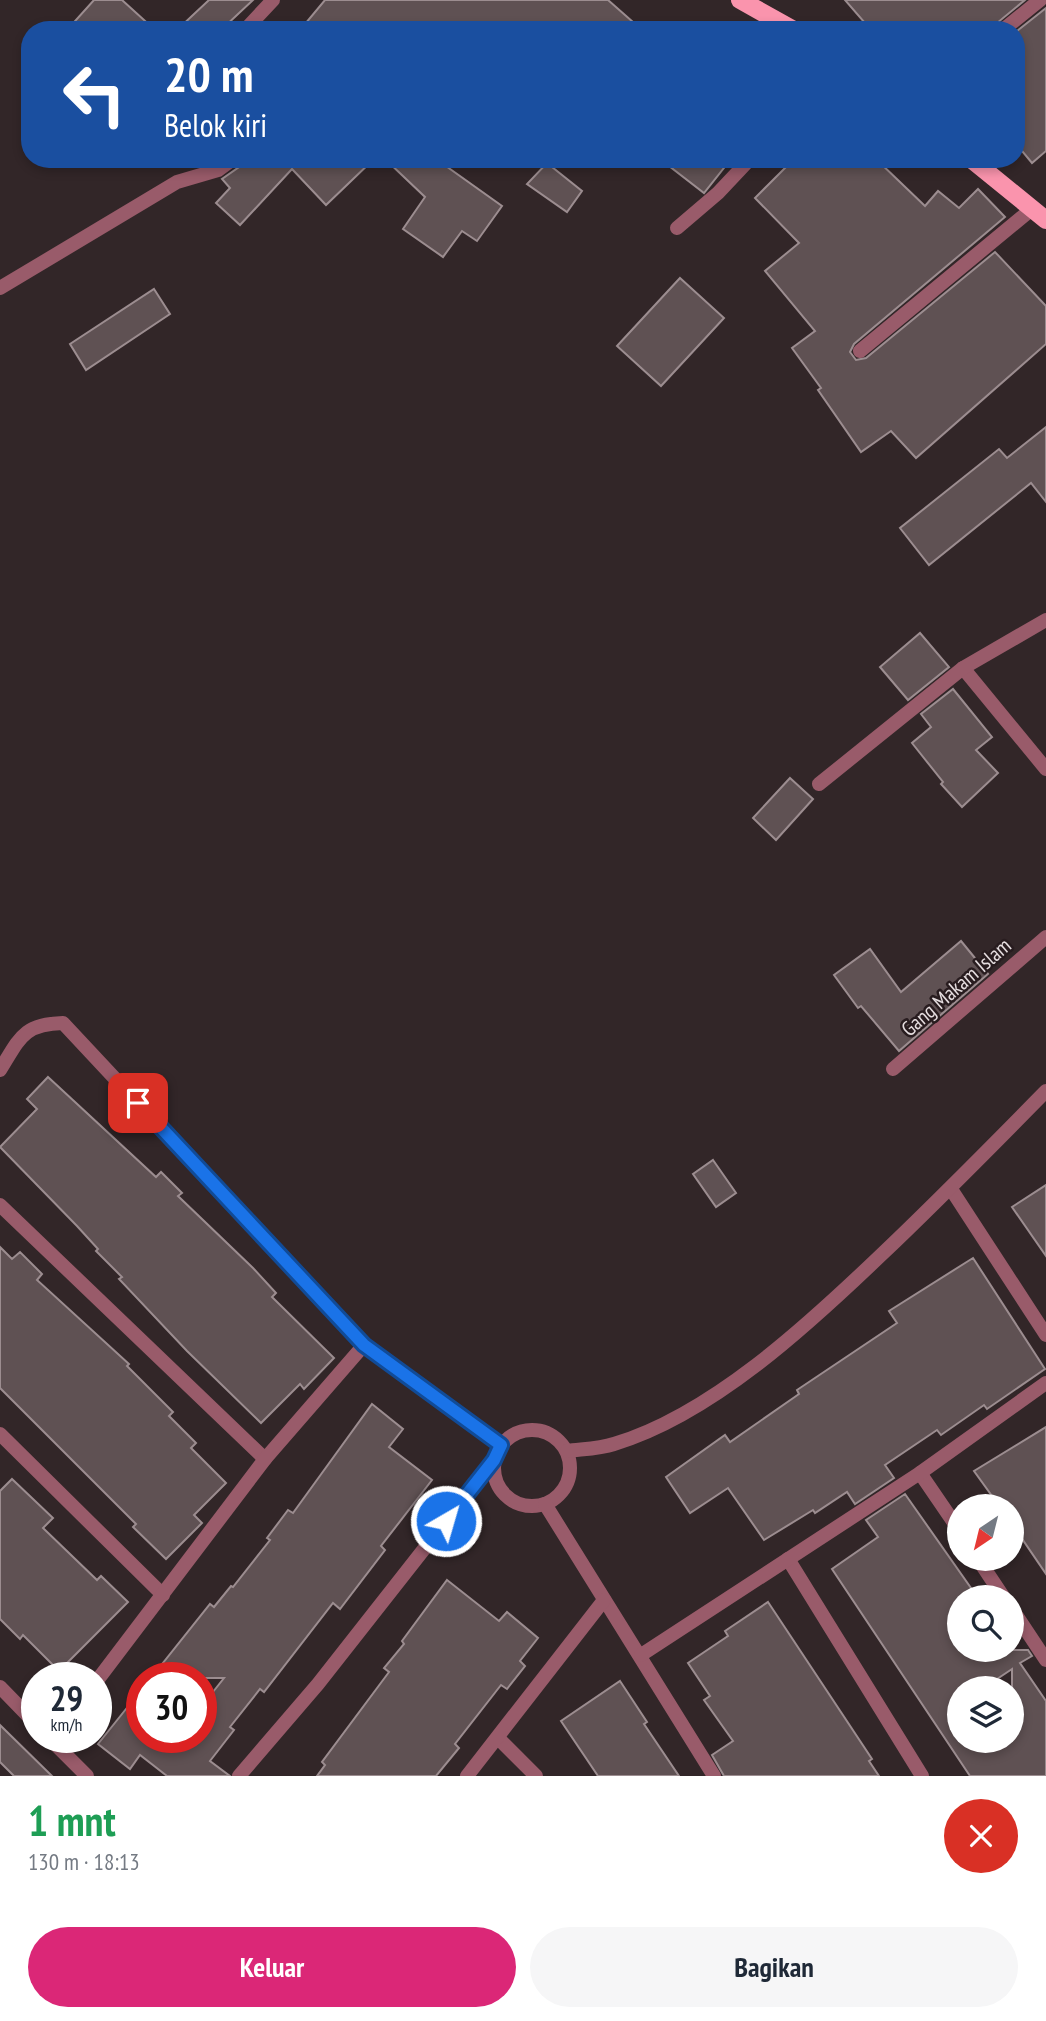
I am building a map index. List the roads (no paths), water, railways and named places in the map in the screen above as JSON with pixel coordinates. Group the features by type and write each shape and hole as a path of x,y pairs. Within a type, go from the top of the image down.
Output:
{"main road":[{"path":"740,0 778,21"},
{"path":"982,168 1039,214"}],"street":[{"path":"253,21 273,0"},
{"path":"1014,21 1040,0"},
{"path":"0,288 177,182 221,168"},
{"path":"677,228 718,193 742,168"},
{"path":"860,351 1039,214"},
{"path":"819,784 962,668 1046,620"},
{"path":"962,668 1046,769"},
{"name":"Gang Makam Islam","path":"893,1069 1046,937"},
{"path":"0,1070 18,1040 37,1024 63,1023 364,1345 501,1445"},
{"path":"567,1451 612,1445 646,1431 719,1392 815,1318 951,1189 1046,1091"},
{"path":"951,1189 1046,1335"},
{"path":"0,1205 265,1459"},
{"path":"111,1662 265,1459 364,1345"},
{"path":"641,1655 920,1473 1046,1383"},
{"path":"239,1776 318,1684 494,1460 501,1445 513,1434 540,1430 560,1441 567,1451 571,1467 568,1483 558,1496 545,1504 528,1507 513,1501 501,1490 494,1475 494,1460"},
{"path":"0,1434 163,1595"},
{"path":"920,1473 947,1512"},
{"path":"545,1504 714,1776"},
{"path":"788,1559 922,1776"},
{"path":"467,1776 604,1600"},
{"path":"1024,1627 1046,1660"},
{"path":"0,1687 21,1709"},
{"path":"498,1738 536,1776"},
{"path":"65,1753 87,1776"}]}
